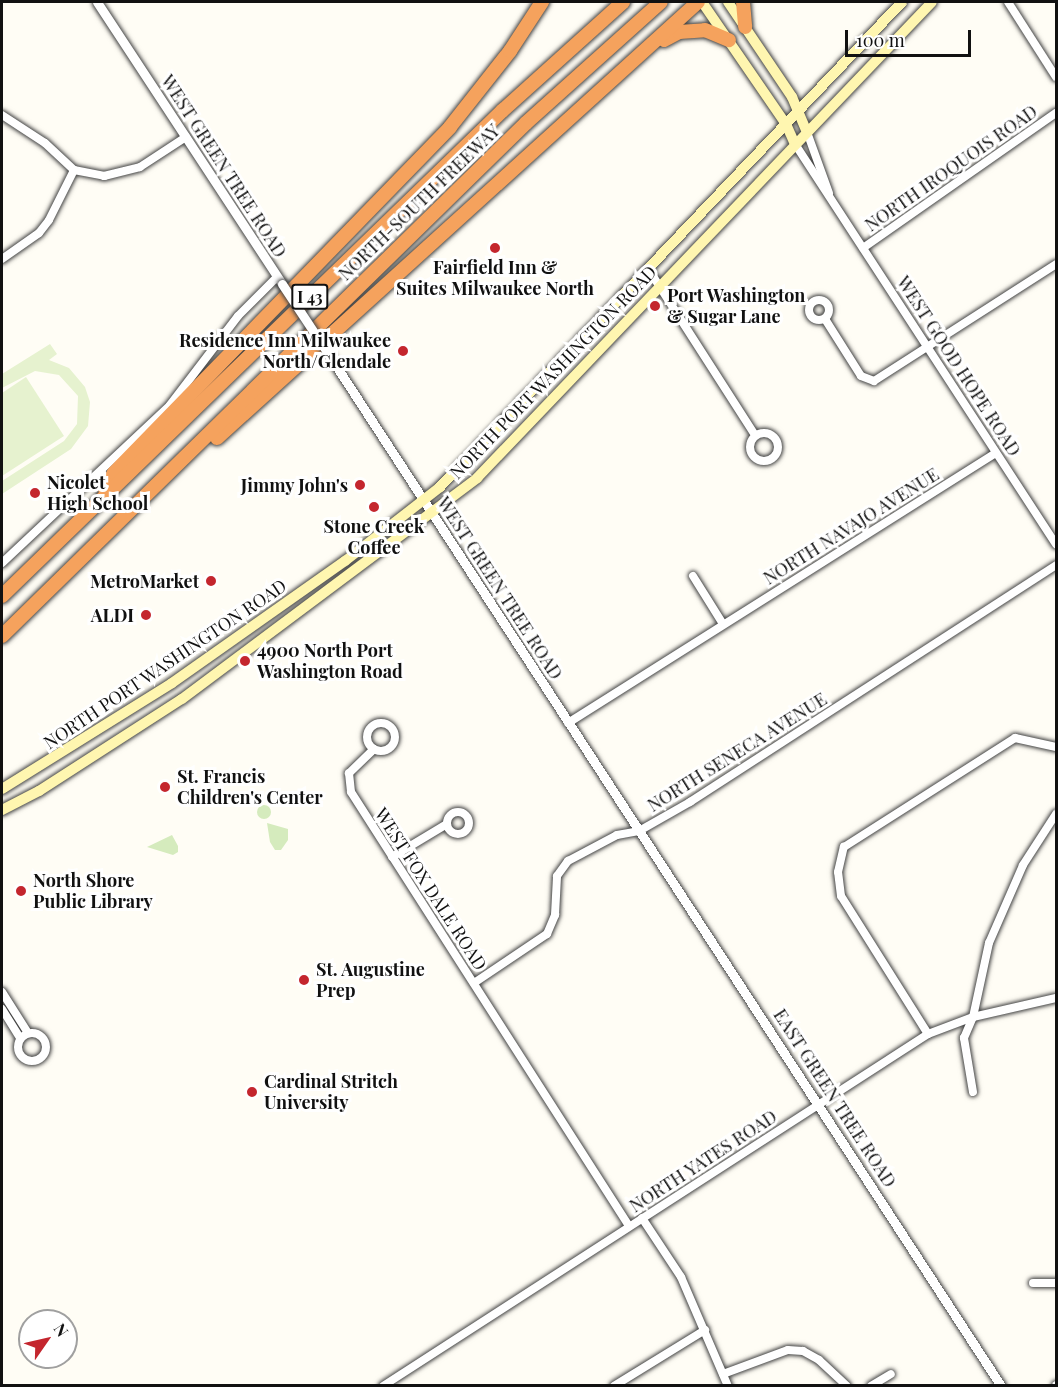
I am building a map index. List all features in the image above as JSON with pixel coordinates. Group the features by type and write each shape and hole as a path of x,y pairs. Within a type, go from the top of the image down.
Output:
{"highway":[{"path":"98,502 114,473 450,127 510,51 542,2"},
{"name":"NORTH-SOUTH FREEWAY","path":"2,596 502,111 622,2"},
{"name":"NORTH-SOUTH FREEWAY","path":"2,636 526,123 661,2"},
{"path":"147,493 184,468 474,201 700,2"},
{"path":"743,2 745,27"},
{"path":"646,50 679,32 705,30 729,40"}],"main road":[{"name":"WEST GOOD HOPE ROAD","path":"700,2 729,40 786,124 795,144"},
{"name":"WEST GOOD HOPE ROAD","path":"728,2 799,111 807,132"},
{"name":"NORTH PORT WASHINGTON ROAD","path":"2,789 157,693 424,501 464,465 902,2"},
{"name":"NORTH PORT WASHINGTON ROAD","path":"2,810 39,791 182,699 432,515 477,478 932,2"},
{"path":"870,35 885,49"},
{"path":"841,66 856,81"},
{"path":"602,320 614,335"},
{"path":"464,465 477,478"}],"street":[{"name":"WEST GREEN TREE ROAD","path":"97,2 639,831"},
{"path":"1008,2 1056,77"},
{"name":"NORTH IROQUOIS ROAD","path":"863,248 1056,113"},
{"path":"2,115 45,143 74,170 104,176 124,173 140,167 186,136"},
{"name":"WEST GOOD HOPE ROAD","path":"807,132 834,206"},
{"name":"WEST GOOD HOPE ROAD","path":"795,144 1056,544"},
{"path":"2,259 22,246 49,220 74,170"},
{"path":"825,318 861,376 869,381 928,348 1056,264"},
{"path":"649,270 755,435"},
{"path":"2,563 170,405 238,316 280,280"},
{"name":"NORTH NAVAJO AVENUE","path":"568,723 996,453"},
{"name":"NORTH SENECA AVENUE","path":"474,983 547,934 555,915 555,884 564,865 617,835 639,831 690,802 1056,565"},
{"path":"693,576 723,624"},
{"path":"928,1034 841,896 838,872 844,847 1015,738 1056,747"},
{"name":"WEST FOX DALE ROAD","path":"374,749 354,767 347,783 629,1226"},
{"path":"973,1092 964,1038 973,1017 989,943 1023,865 1056,814"},
{"path":"392,857 447,824"},
{"name":"EAST GREEN TREE ROAD","path":"639,831 1001,1386"},
{"path":"2,992 24,1036 2,1009"},
{"name":"NORTH YATES ROAD","path":"383,1386 928,1034 973,1017 1056,998"},
{"path":"642,1218 681,1277 728,1386"},
{"path":"1033,1283 1056,1282"},
{"path":"614,1386 705,1330"},
{"path":"723,1374 788,1350 803,1351 819,1360 847,1386"},
{"path":"871,1386 891,1374"}],"green space":[{"path":"50,344 57,354 49,360 69,368 85,387 90,402 88,426 71,449 2,494 2,481 64,441 77,424 78,396 59,375 35,371 2,388 2,374"},
{"path":"26,377 64,436 2,476 2,393"},
{"path":"264,805 269,807 271,812 269,817 264,819 259,817 257,812 259,807"},
{"path":"267,823 288,829 288,840 281,850 275,850 270,842"},
{"path":"172,835 178,846 178,852 173,855 147,847"}],"place":[{"name":"Fairfield Inn & Suites Milwaukee North","path":"495,248"},
{"name":"Port Washington & Sugar Lane","path":"655,306"},
{"name":"Residence Inn Milwaukee North/Glendale","path":"403,351"},
{"name":"Jimmy John's","path":"360,485"},
{"name":"Nicolet High School","path":"35,493"},
{"name":"Stone Creek Coffee","path":"374,507"},
{"name":"MetroMarket","path":"211,581"},
{"name":"ALDI","path":"146,615"},
{"name":"4900 North Port Washington Road","path":"245,661"},
{"name":"St. Francis Children's Center","path":"165,787"},
{"name":"North Shore Public Library","path":"21,891"},
{"name":"St. Augustine Prep","path":"304,980"},
{"name":"Cardinal Stritch University","path":"252,1092"}]}
